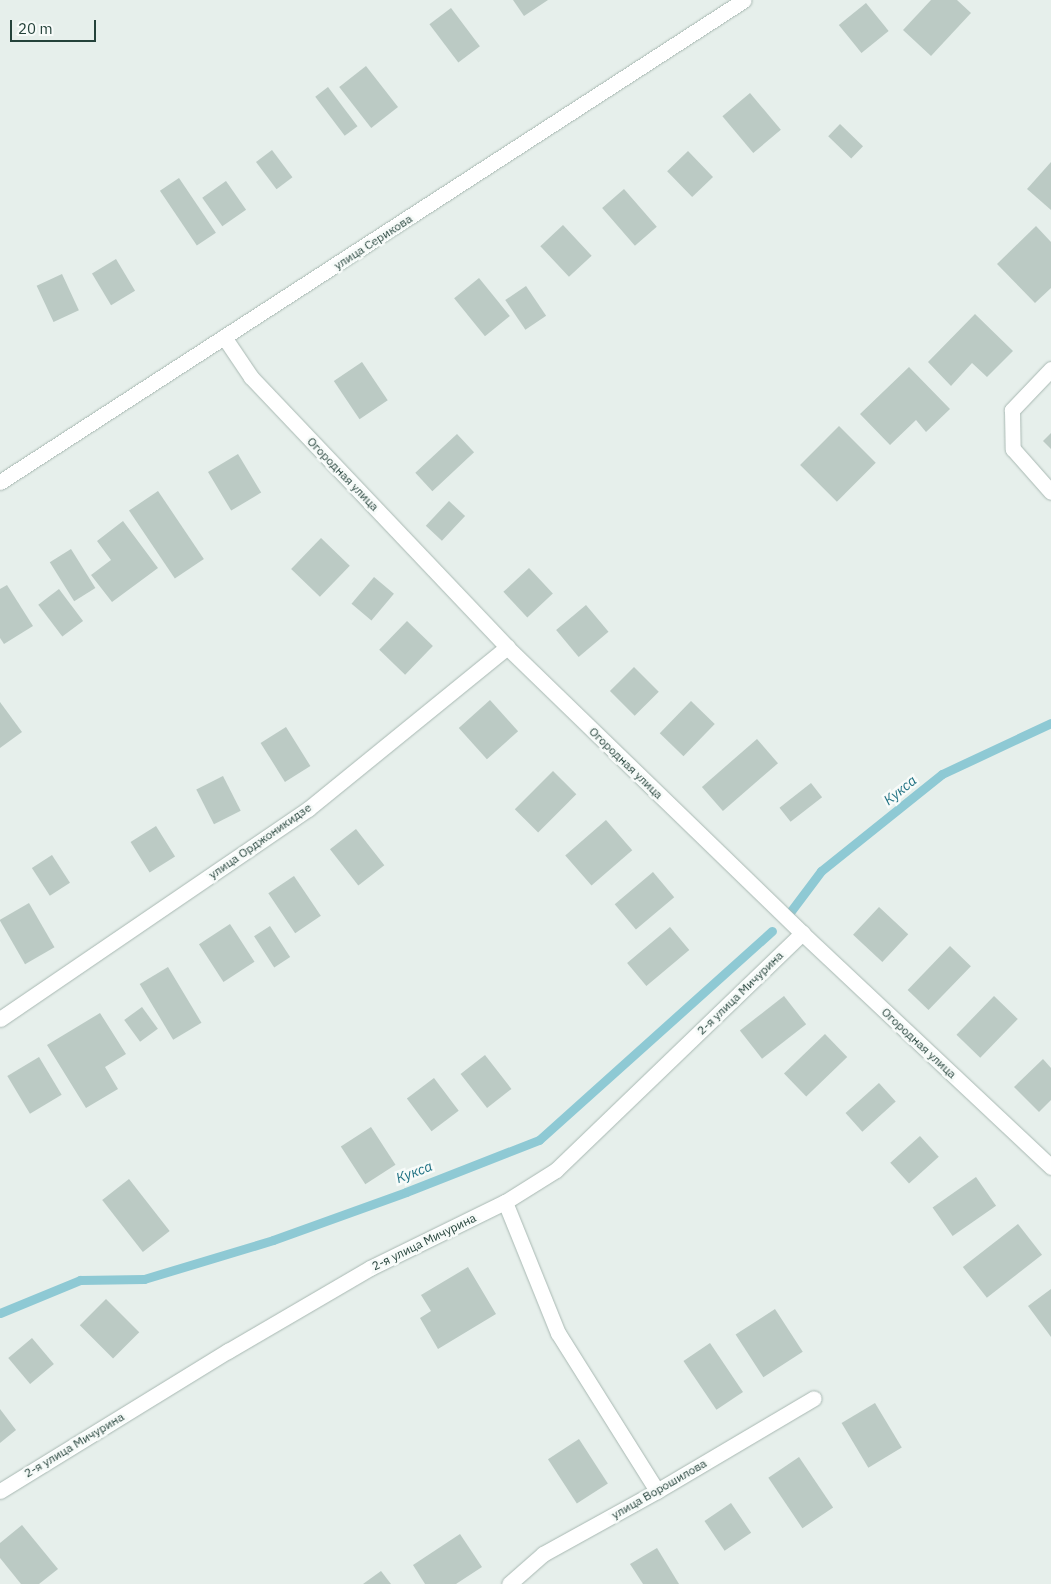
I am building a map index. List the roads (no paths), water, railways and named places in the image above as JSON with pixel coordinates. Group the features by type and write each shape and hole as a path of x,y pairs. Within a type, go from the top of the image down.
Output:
{"street":[{"name":"улица Серикова","path":"0,482 744,0"},
{"name":"Огородная улица","path":"224,337 251,377 507,647 802,933 1051,1167"},
{"path":"1051,369 1012,410 1013,449 1051,492"},
{"name":"улица Орджоникидзе","path":"0,1018 308,809 507,647"},
{"name":"2-я улица Мичурина","path":"0,1491 228,1351 370,1268 505,1202 556,1170 802,933"},
{"path":"505,1202 558,1333 657,1491"},
{"name":"улица Ворошилова","path":"509,1584 543,1554 657,1491 814,1398"}],"waterway":[{"name":"Кукса","path":"791,911 821,871 942,774 1051,723"},
{"name":"Кукса","path":"0,1313 80,1280 144,1279 273,1240 406,1192 539,1140 772,931"}]}
